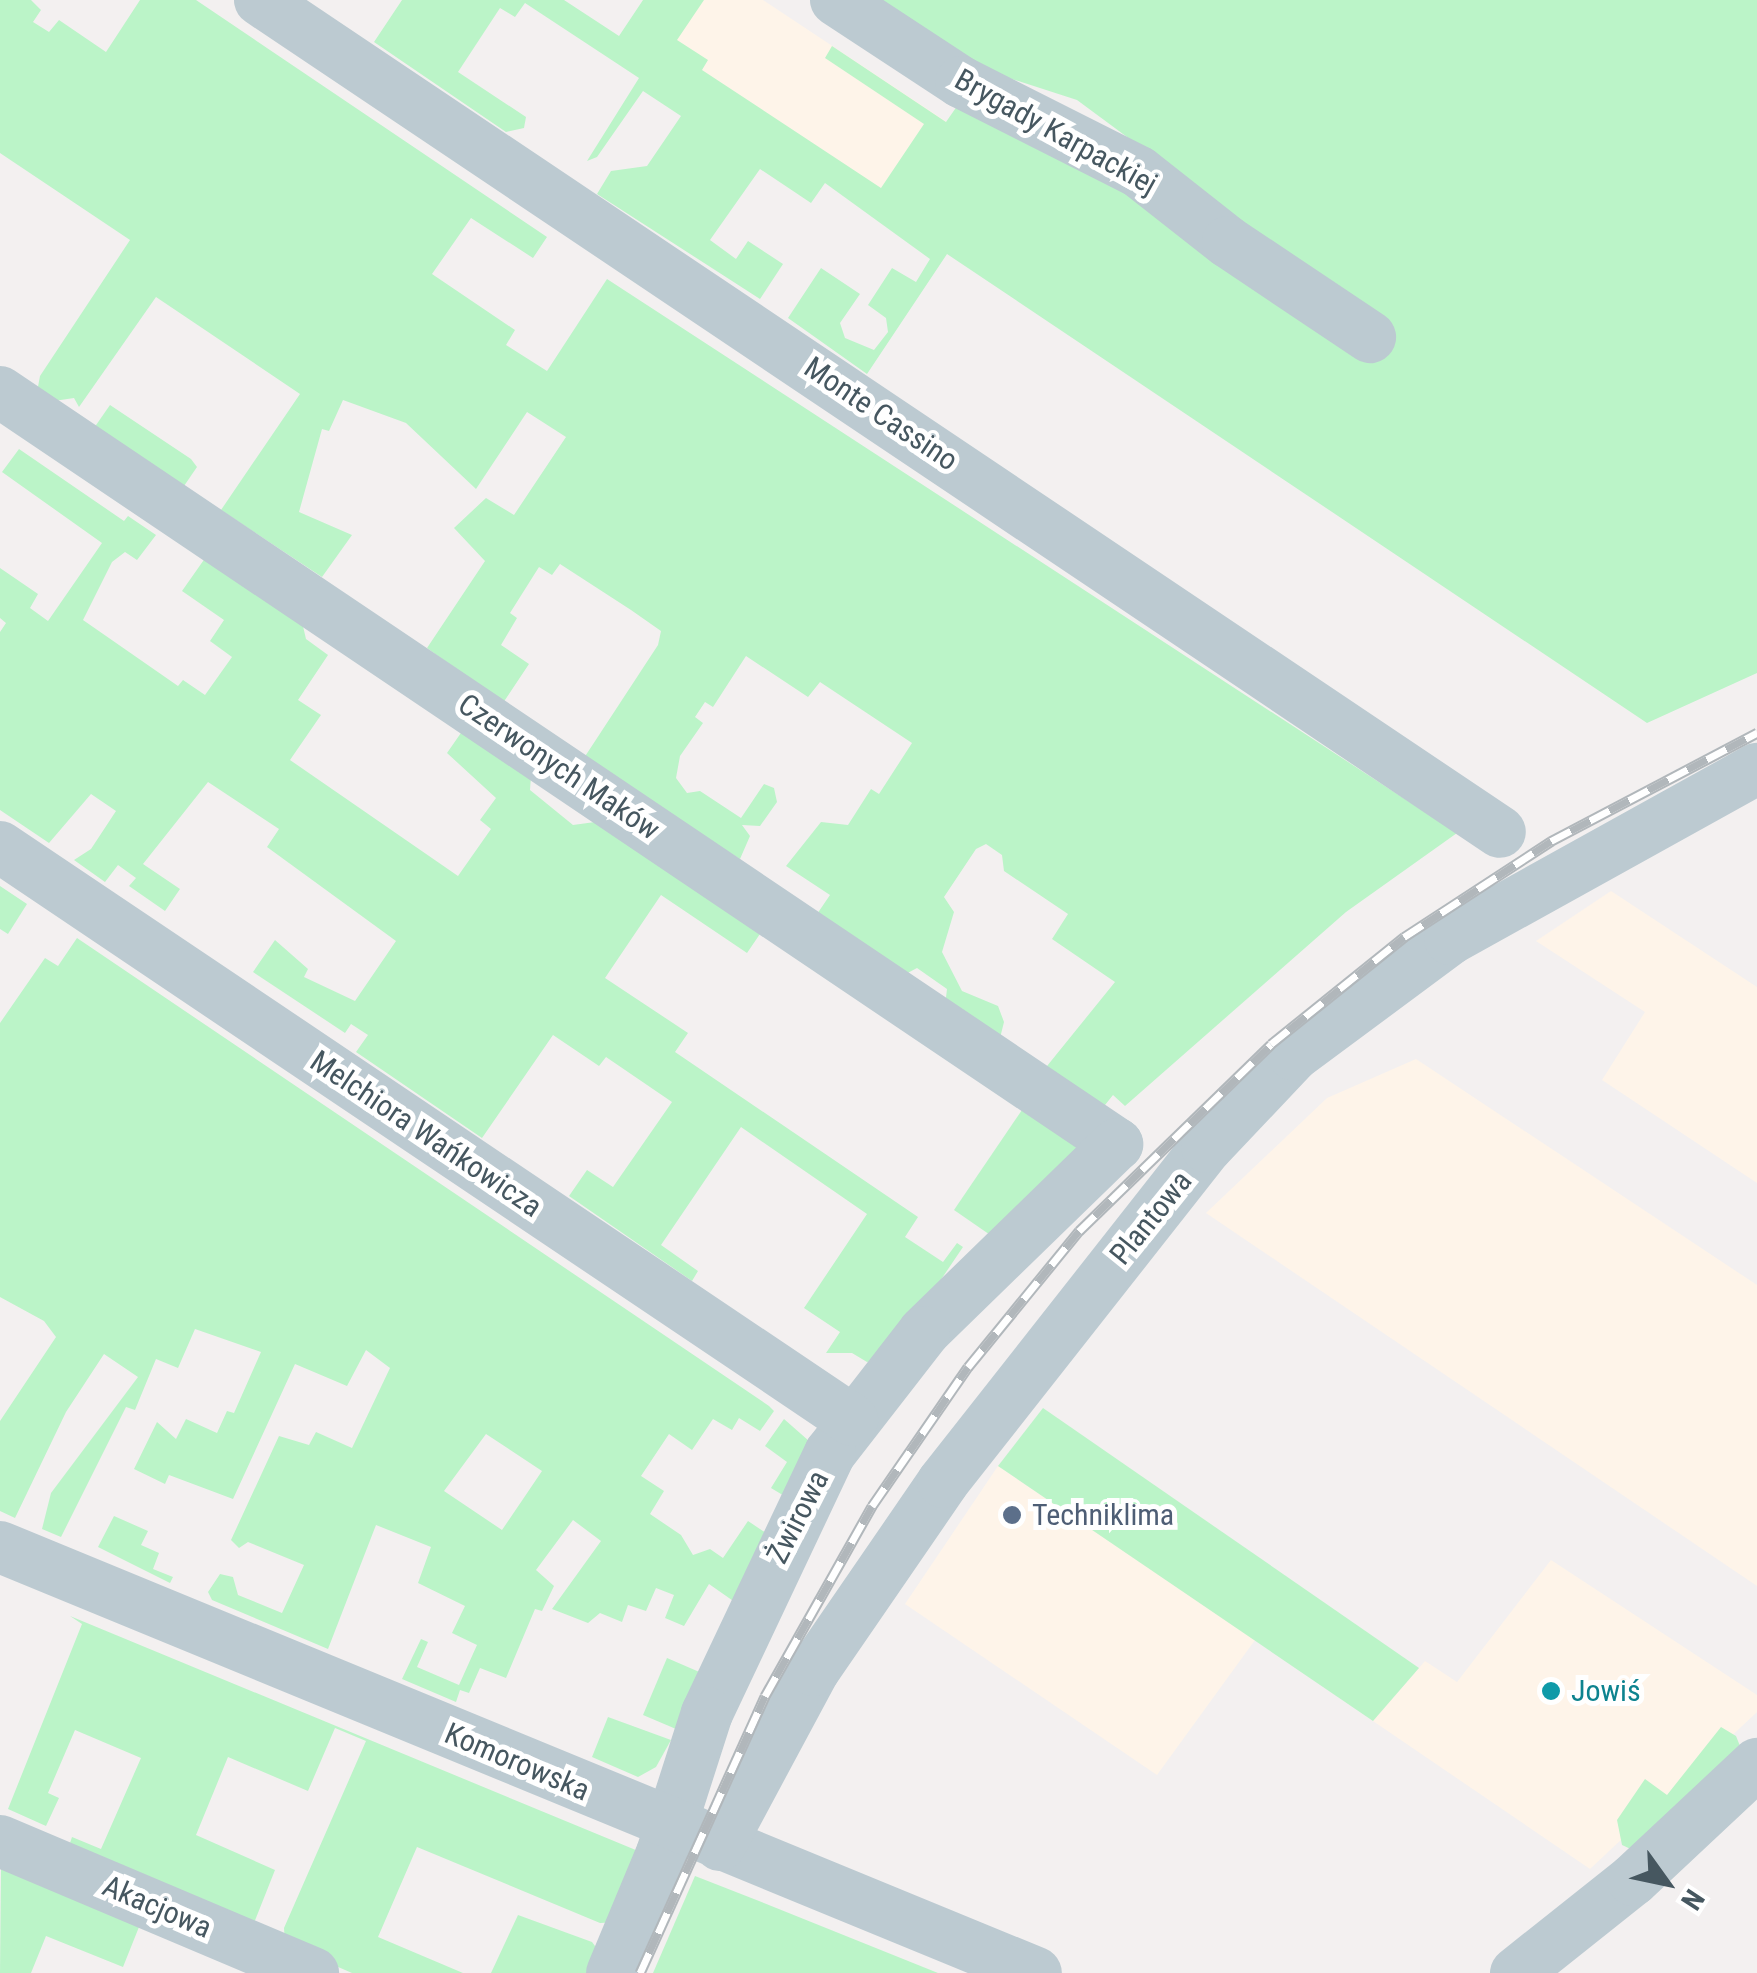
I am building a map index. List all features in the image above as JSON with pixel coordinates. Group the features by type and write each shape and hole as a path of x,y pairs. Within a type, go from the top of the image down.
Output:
{"street":[{"name":"Monte Cassino","path":"260,0 1500,832"},
{"name":"Brygady Karpackiej","path":"836,0 961,82 1139,172 1228,242 1370,337"},
{"name":"Czerwonych Maków","path":"0,392 1118,1144"},
{"name":"Plantowa","path":"720,1845 814,1670 943,1482 1207,1147 1294,1055 1450,939 1757,769"},
{"name":"Melchiora Wańkowicza","path":"0,847 852,1420"},
{"name":"Żwirowa","path":"612,1973 672,1826 694,1746 737,1644 802,1506 852,1420 954,1300 1118,1144"},
{"name":"Komorowska","path":"0,1547 1036,1973"},
{"path":"1516,1973 1634,1880 1757,1764"},
{"name":"Akacjowa","path":"0,1841 314,1973"}],"shaded area":[{"path":"693,0 763,0 947,122 891,216 659,65"},
{"path":"1611,891 1757,987 1757,1183 1602,1080 1645,1012 1536,941"},
{"path":"1416,1059 1757,1285 1757,1586 1206,1213 1327,1098"},
{"path":"998,1466 1255,1640 1157,1775 905,1604"},
{"path":"1551,1560 1757,1695 1757,1712 1590,1869 1373,1721 1425,1661 1457,1682"}],"green space":[{"path":"0,0 31,0 41,10 33,22 49,32 59,20 106,52 140,0 196,0 547,237 533,258 471,218 432,274 515,330 506,345 547,371 607,279 1457,833 1346,912 1125,1106 1113,1095 1101,1110 1043,1071 1115,982 1052,939 1068,914 1004,871 1002,855 986,844 976,849 944,897 954,912 942,952 962,991 998,1006 1004,1022 999,1042 945,1006 947,989 917,968 902,976 815,917 830,895 786,866 821,822 848,825 871,789 879,794 912,743 820,682 808,697 746,656 713,707 705,702 695,717 703,723 680,756 676,778 687,793 700,791 741,818 764,784 774,788 777,802 760,826 742,825 750,836 740,859 582,761 658,645 661,631 631,610 560,564 552,575 539,567 510,613 517,618 501,645 529,664 503,703 427,648 485,561 454,528 486,498 514,515 566,437 527,412 476,489 406,423 343,400 329,431 322,429 299,512 352,535 322,577 221,510 300,394 156,297 79,407 74,398 54,401 37,392 40,376 130,240 0,153"},
{"path":"402,0 564,0 619,36 643,0 704,0 677,40 708,60 702,70 881,188 924,124 825,58 832,46 946,122 962,99 1192,185 1077,100 981,69 879,0 1757,0 1757,673 1647,723 947,254 867,374 788,318 821,268 860,294 840,323 845,338 874,350 888,332 886,318 868,305 892,268 916,282 930,259 825,183 811,203 760,169 710,240 736,259 748,241 783,264 760,299 597,194 611,171 647,166 681,116 643,91 597,157 587,161 639,78 525,3 515,17 500,8 458,72 526,117 524,128 506,132 374,42"},
{"path":"110,405 191,459 197,467 184,486 94,428"},
{"path":"19,449 124,521 128,516 156,535 137,560 125,552 112,562 83,620 178,686 183,680 205,695 232,657 210,641 224,620 182,591 208,554 302,622 306,639 328,655 298,700 321,715 290,760 458,876 491,829 480,820 496,798 447,753 463,730 531,776 530,790 573,825 595,822 762,931 747,953 661,895 605,978 688,1033 675,1052 918,1217 905,1237 943,1262 957,1243 963,1247 888,1358 867,1362 852,1353 826,1353 840,1332 804,1308 867,1214 741,1127 661,1245 698,1271 692,1281 569,1196 587,1170 613,1187 672,1102 606,1057 599,1066 553,1035 482,1138 356,1052 368,1035 351,1024 345,1033 253,972 275,940 308,969 304,977 355,1001 396,941 267,847 279,829 208,782 143,864 180,889 165,911 129,886 136,878 118,865 105,882 74,860 91,849 116,811 91,794 49,843 0,810 0,632 6,623 0,618 0,568 38,594 30,608 48,621 102,543 2,472"},
{"path":"0,886 27,904 8,934 0,929"},
{"path":"77,938 769,1406 774,1411 760,1431 739,1418 732,1430 713,1419 692,1450 669,1434 641,1476 664,1491 650,1514 681,1535 693,1555 710,1549 723,1558 748,1521 772,1537 739,1605 709,1584 684,1626 665,1618 674,1595 656,1588 646,1611 628,1605 622,1622 600,1613 588,1623 552,1609 601,1541 573,1520 536,1570 554,1586 542,1611 535,1609 506,1678 480,1668 469,1693 460,1690 456,1702 402,1679 421,1639 428,1642 417,1667 459,1685 477,1645 452,1633 465,1606 418,1583 431,1547 376,1525 328,1649 212,1600 208,1592 220,1574 233,1577 238,1595 282,1613 304,1565 248,1542 239,1548 231,1540 279,1436 309,1445 316,1432 352,1448 390,1368 366,1350 347,1386 295,1364 233,1499 169,1475 165,1484 134,1469 157,1422 176,1439 186,1419 217,1433 227,1411 234,1413 261,1352 195,1329 178,1368 156,1359 135,1410 126,1407 61,1537 42,1529 51,1493 138,1377 104,1354 66,1412 15,1518 0,1511 0,1421 56,1337 44,1321 0,1297 0,1023 45,958 58,966","holes":["486,1434 542,1471 502,1530 444,1491"]},
{"path":"1024,1107 1085,1149 996,1239 954,1210"},
{"path":"1043,1408 1419,1668 1373,1721 998,1466"},
{"path":"784,1419 809,1441 791,1500 771,1488 787,1462 765,1446"},
{"path":"114,1516 148,1531 141,1545 159,1553 153,1569 173,1577 170,1583 98,1547"},
{"path":"70,1616 643,1853 619,1922 600,1923 417,1847 378,1937 463,1973 352,1973 285,1944 284,1928 366,1741 335,1728 308,1791 228,1757 196,1835 275,1870 254,1923 69,1846 72,1837 101,1849 141,1758 75,1730 48,1793 59,1798 46,1826 8,1809 82,1624"},
{"path":"667,1658 704,1674 676,1729 643,1715"},
{"path":"608,1717 671,1740 656,1767 638,1777 592,1757"},
{"path":"1721,1727 1736,1736 1742,1751 1637,1852 1622,1845 1617,1820 1645,1779 1667,1795"},
{"path":"1,1868 139,1927 123,1967 46,1936 31,1973 0,1973"},
{"path":"695,1876 759,1901 938,1973 653,1973"},
{"path":"518,1915 592,1942 604,1958 598,1973 491,1973"}],"railway":[{"path":"640,1973 765,1696 872,1506 968,1367 1079,1231 1271,1044 1404,937 1551,841 1757,733"}],"place":[{"name":"Techniklima","path":"1012,1515"},
{"name":"Jowiś","path":"1551,1691"}]}
